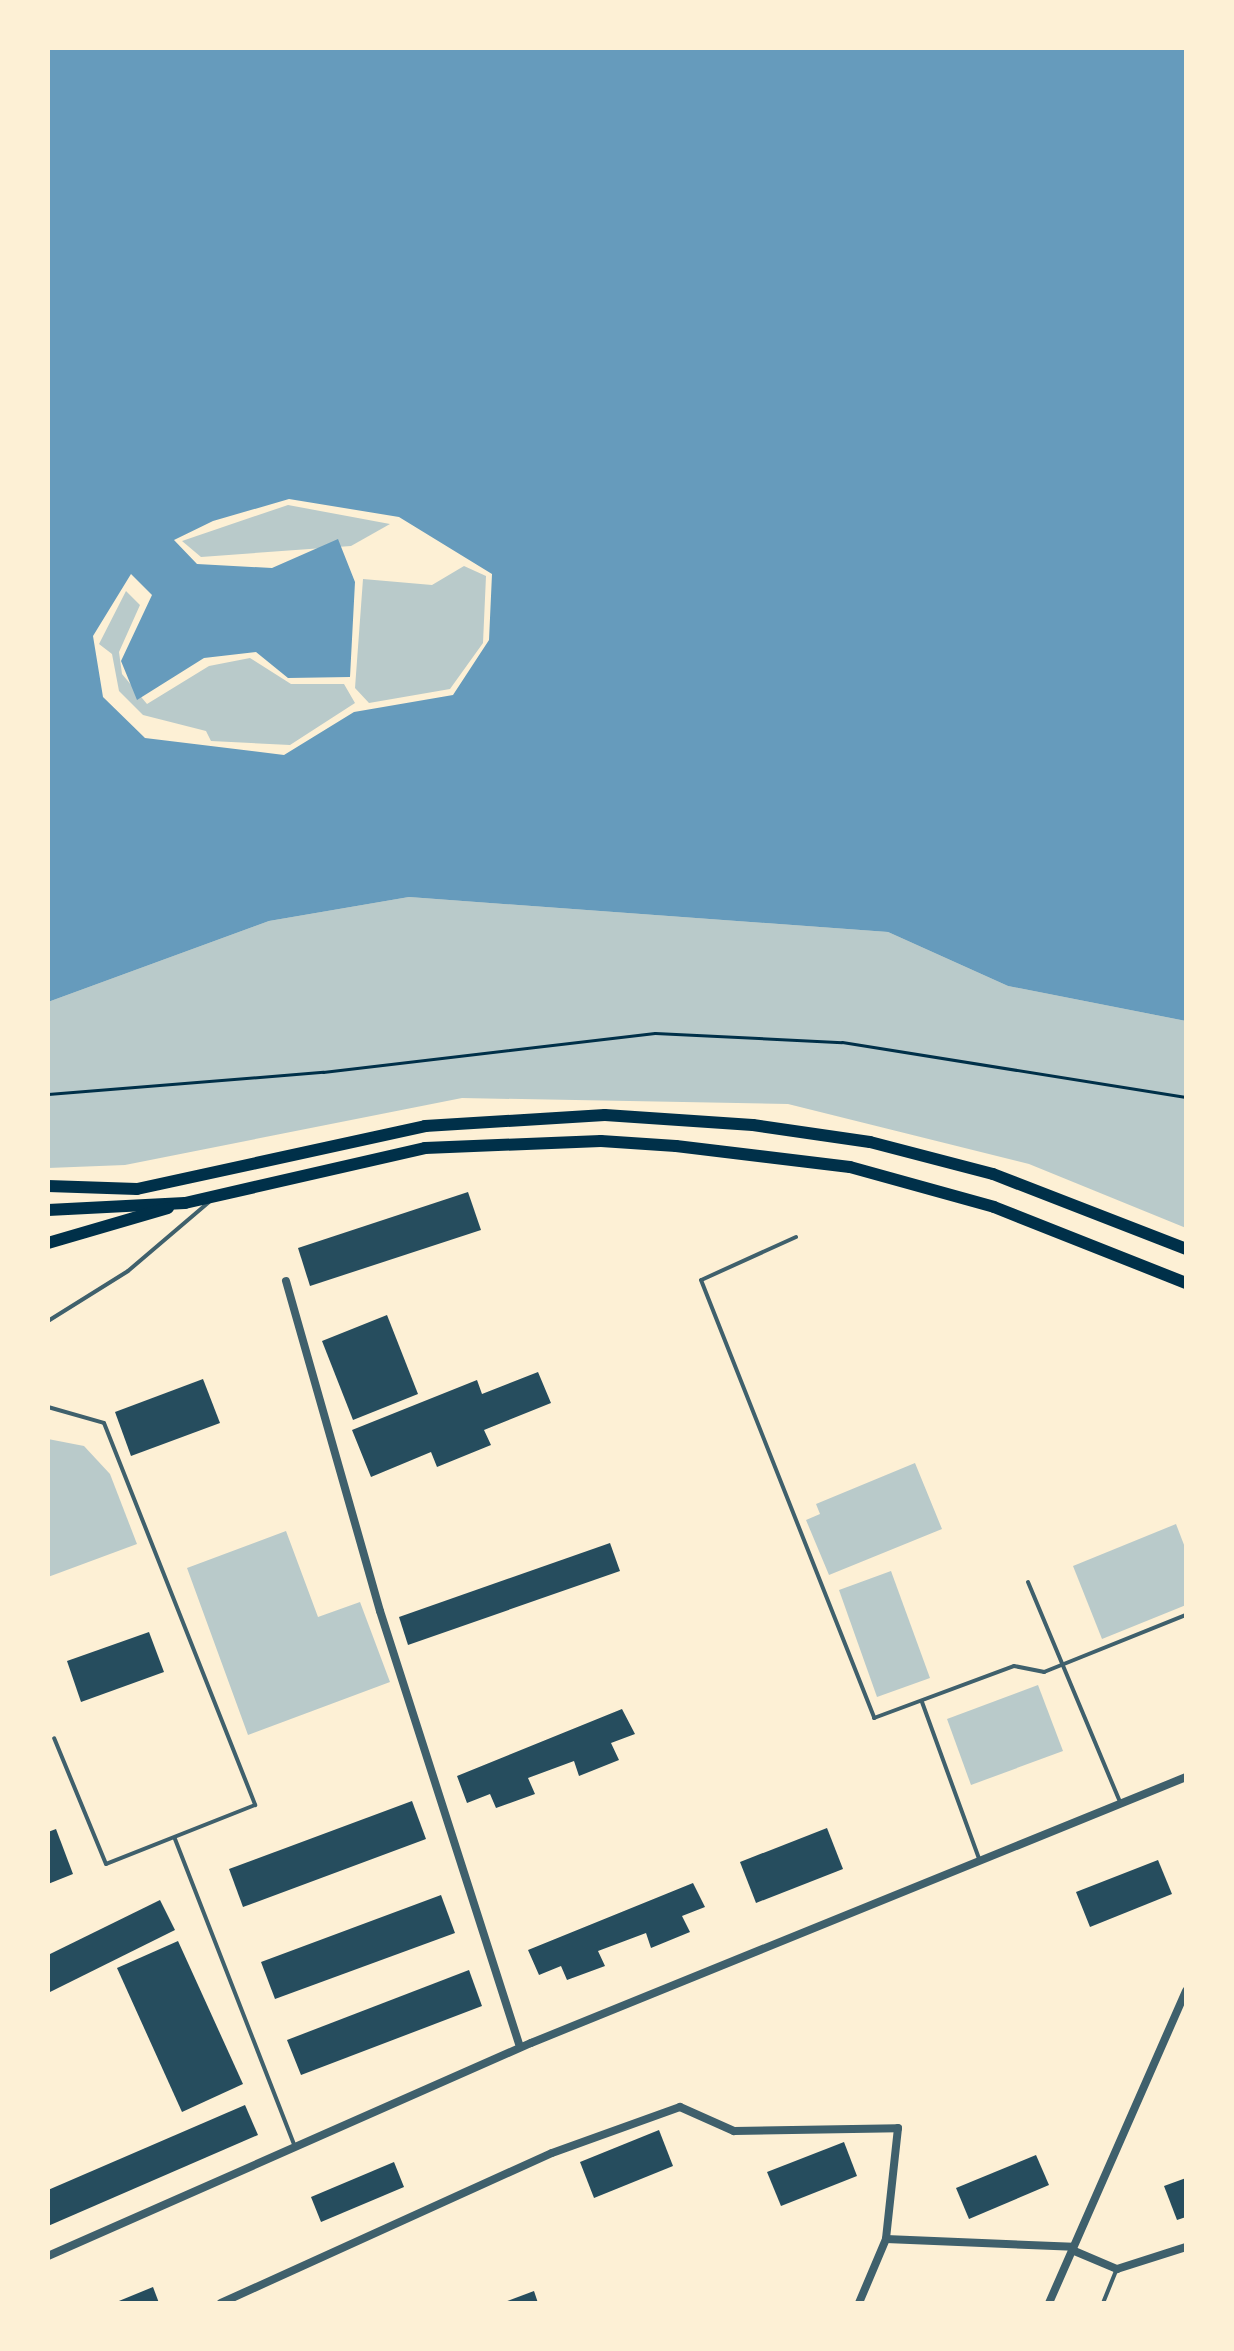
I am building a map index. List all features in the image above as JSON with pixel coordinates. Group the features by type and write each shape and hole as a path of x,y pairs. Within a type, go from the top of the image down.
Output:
{"main road":[{"path":"48,1186 137,1189 425,1126 605,1115 753,1125 870,1142 993,1174 1186,1249"},
{"path":"48,1243 185,1203 425,1148 601,1141 676,1146 850,1167 994,1207 1186,1283"},
{"path":"48,1210 185,1203"}],"street":[{"path":"286,1281 380,1611 520,2047"},
{"path":"48,2256 520,2047 1186,1777"},
{"path":"1049,2303 1186,1991"},
{"path":"221,2303 552,2153 680,2107 734,2131 898,2128 886,2239 859,2303"},
{"path":"886,2239 1072,2249 1117,2269 1186,2247"}],"lane":[{"path":"48,1321 128,1271 213,1197"},
{"path":"796,1237 701,1280 874,1718 1014,1666 1044,1672 1186,1615"},
{"path":"48,1407 104,1423 255,1805 106,1864 54,1738"},
{"path":"1028,1582 1120,1803"},
{"path":"922,1702 980,1861"},
{"path":"175,1839 295,2147"},
{"path":"1103,2303 1117,2269"}],"path":[{"path":"48,1094 323,1072 655,1033 842,1042 1186,1097"}],"shaded area":[{"path":"288,505 390,524 351,546 201,557 182,541"},
{"path":"464,566 486,576 483,643 450,689 369,703 355,688 363,579 432,585"},
{"path":"126,591 140,605 119,652 122,674 147,704 209,666 250,658 291,684 344,684 355,703 290,745 211,741 206,731 143,715 119,691 112,654 99,644"},
{"path":"409,897 888,932 1008,986 1186,1021 1186,1228 1029,1164 788,1104 462,1098 125,1165 48,1168 48,1002 269,921"},
{"path":"48,1439 84,1446 110,1474 137,1544 48,1577"},
{"path":"915,1463 942,1529 829,1575 806,1520 820,1514 816,1504"},
{"path":"1176,1524 1186,1550 1186,1605 1102,1639 1073,1566"},
{"path":"286,1531 318,1617 360,1602 390,1682 248,1735 187,1568"},
{"path":"891,1571 930,1678 877,1697 839,1590"},
{"path":"1038,1685 1063,1751 971,1785 947,1719"}],"water":[{"path":"48,48 1186,48 1186,1021 1008,986 888,932 409,897 269,921 48,1002","holes":["289,499 399,517 492,574 489,640 453,695 354,712 284,755 145,738 103,697 93,636 131,574 152,595 121,661 137,700 204,658 256,652 288,678 350,677 355,582 338,539 272,568 197,564 174,540 213,521"]}],"building":[{"path":"468,1192 481,1230 310,1286 298,1248"},
{"path":"387,1315 418,1394 353,1420 322,1341"},
{"path":"538,1372 551,1403 484,1430 491,1445 437,1467 431,1452 371,1477 352,1430 477,1380 482,1394"},
{"path":"203,1379 220,1423 131,1456 115,1412"},
{"path":"610,1543 620,1571 408,1645 399,1617"},
{"path":"149,1632 164,1672 81,1702 67,1661"},
{"path":"622,1709 635,1734 611,1743 619,1760 579,1776 574,1761 528,1778 535,1794 496,1808 490,1794 467,1803 457,1776"},
{"path":"412,1801 426,1839 243,1907 229,1869"},
{"path":"827,1828 843,1869 756,1903 740,1862"},
{"path":"56,1829 73,1874 48,1884 48,1832"},
{"path":"1158,1860 1172,1894 1090,1927 1076,1892"},
{"path":"693,1883 705,1907 682,1916 690,1932 651,1948 646,1933 598,1951 605,1966 567,1980 561,1966 539,1975 528,1950"},
{"path":"441,1895 455,1933 275,1999 261,1962"},
{"path":"160,1900 175,1930 48,1993 48,1955"},
{"path":"178,1941 243,2084 182,2112 117,1968"},
{"path":"469,1970 482,2006 301,2075 287,2040"},
{"path":"245,2105 258,2135 48,2226 48,2190"},
{"path":"659,2130 673,2166 594,2198 580,2162"},
{"path":"844,2142 857,2176 781,2206 767,2172"},
{"path":"1036,2155 1049,2185 969,2219 956,2188"},
{"path":"394,2162 404,2187 321,2222 311,2197"},
{"path":"1186,2178 1186,2217 1177,2220 1164,2186"},
{"path":"153,2287 159,2303 114,2303"},
{"path":"534,2291 538,2303 502,2303"}]}
